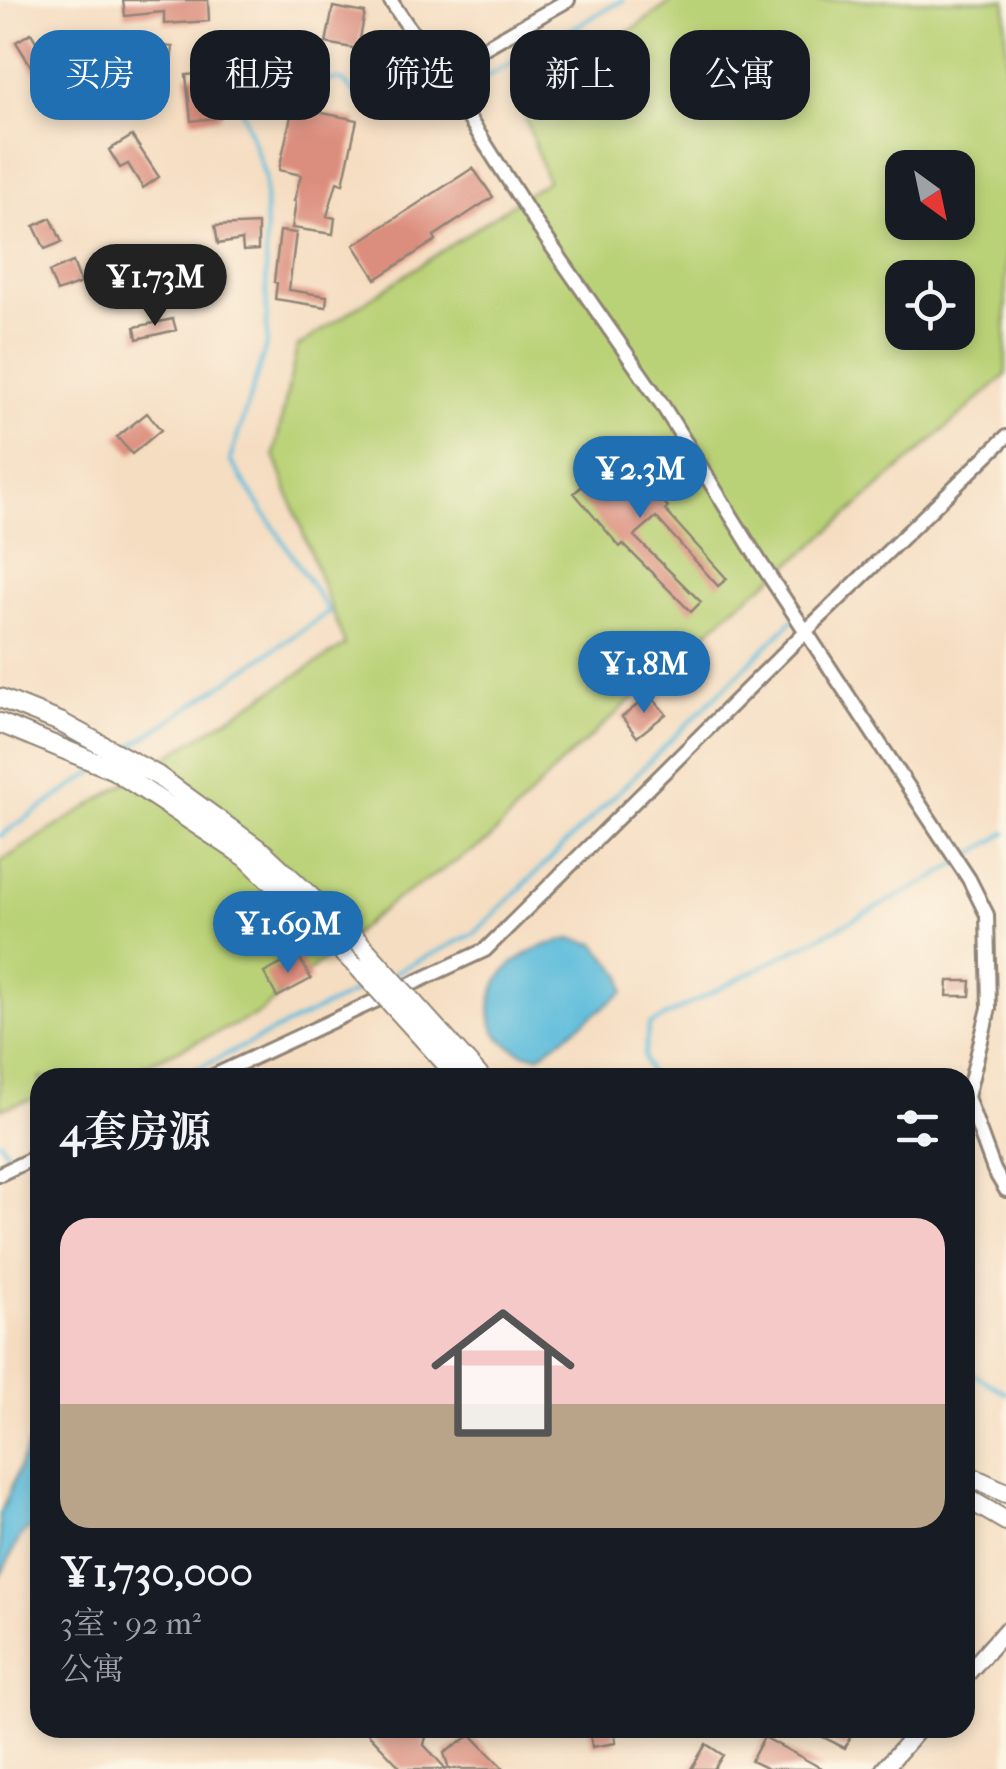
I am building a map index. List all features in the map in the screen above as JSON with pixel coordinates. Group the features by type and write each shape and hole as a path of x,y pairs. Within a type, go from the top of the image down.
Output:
{"main road":[{"path":"0,698 60,722 158,776 265,854 356,939 471,1068"},
{"path":"0,723 114,770 246,857 359,968 450,1068"},
{"path":"975,1479 1006,1493"},
{"path":"975,1503 1006,1520"}],"street":[{"path":"390,0 411,30"},
{"path":"490,44 568,0"},
{"path":"470,120 537,225 661,403 969,879 987,914 989,1008 973,1068"},
{"path":"231,1068 485,950 1006,437"},
{"path":"975,1120 1006,1190"},
{"path":"0,1174 30,1160"},
{"path":"975,1665 1006,1630"},
{"path":"884,1769 911,1738"}],"green space":[{"path":"674,0 1006,0 1006,375 809,549 734,608 558,766 488,841 392,902 257,1015 138,1068 30,1068 30,1100 0,1109 0,862 345,645 274,455 297,347 547,181 526,120 650,120 650,30 631,30"}],"water":[{"path":"572,939 595,944 622,975 624,992 540,1055 522,1052 501,1039 494,1029 491,1005 498,981 522,957"},
{"path":"30,1440 30,1528 21,1535 0,1577 0,1515"}],"building":[{"path":"123,0 208,0 209,21 164,24 164,12 125,16"},
{"path":"333,7 365,13 362,30 350,30 350,48 330,44"},
{"path":"30,34 30,65 16,42"},
{"path":"186,75 190,75 190,112"},
{"path":"330,115 357,120 343,184 337,182 327,216 335,218 333,234 292,228 301,175 279,170 290,120 330,120"},
{"path":"132,136 159,177 143,188 128,164 120,168 109,150"},
{"path":"473,168 493,197 376,279 354,245"},
{"path":"51,218 62,242 45,249 34,226"},
{"path":"258,224 258,250 243,251 242,240 218,244 215,226"},
{"path":"280,231 296,233 289,290 327,296 326,307 275,299"},
{"path":"73,262 81,283 57,292 49,272"},
{"path":"173,319 176,330 137,339 135,327"},
{"path":"147,413 161,430 132,454 117,437"},
{"path":"623,452 668,507 665,510 727,579 718,586 656,517 634,536 701,602 691,612 623,544 620,547 574,493"},
{"path":"650,695 666,714 637,737 622,717"},
{"path":"298,955 311,979 277,997 264,973"},
{"path":"948,981 971,981 970,996 947,996"},
{"path":"373,1738 426,1738 424,1745 446,1769 402,1769"},
{"path":"466,1738 474,1738 504,1769 449,1769 444,1753"},
{"path":"591,1738 615,1738 616,1743 592,1747"},
{"path":"766,1738 823,1769 768,1769 751,1761"},
{"path":"825,1738 850,1738 845,1748"},
{"path":"706,1744 723,1755 714,1769 691,1769"}],"waterway":[{"path":"490,75 623,0"},
{"path":"125,751 329,612 230,460 267,343 265,176 235,89 299,80 342,80 350,88"},
{"path":"395,972 475,933 793,620"},
{"path":"0,836 97,770"},
{"path":"648,1068 644,1057 649,1025 934,878 1006,833"},
{"path":"199,1068 369,985"},
{"path":"0,1141 11,1158"},
{"path":"0,1164 30,1150"},
{"path":"975,1375 1006,1393"}]}
